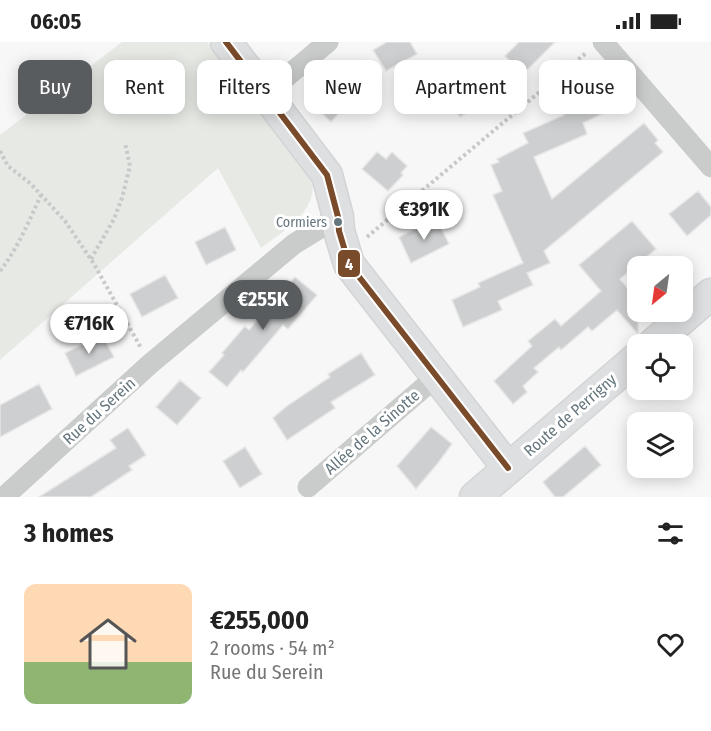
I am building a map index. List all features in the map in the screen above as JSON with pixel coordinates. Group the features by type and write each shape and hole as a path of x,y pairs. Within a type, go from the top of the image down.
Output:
{"street":[{"path":"226,42 240,60"},
{"path":"292,72 328,42"},
{"path":"597,46 711,167"},
{"path":"280,114 327,175 349,264 508,468"},
{"name":"Rue du Serein","path":"4,497 150,364 294,244 338,217"},
{"path":"665,334 711,294"},
{"name":"Route de Perrigny","path":"475,497 627,366"},
{"name":"Allée de la Sinotte","path":"308,486 436,376"}],"path":[{"path":"346,255 597,46"},
{"path":"91,259 114,219 122,198 130,166 125,143"},
{"path":"0,151 8,166 31,184 65,220 91,259 150,364"},
{"path":"0,271 20,240 41,195"}],"shaded area":[{"path":"122,42 207,42 221,60 197,60 197,114 263,114 311,175 313,187 311,199 299,218 261,248 218,168 0,360 0,135 28,114 92,114 92,65"}],"building":[{"path":"387,42 410,42 417,54 406,60 394,60 394,67 386,71 382,60 379,60 373,50"},
{"path":"519,42 555,42 527,70 527,60 509,60 505,56"},
{"path":"323,114 338,114 331,122"},
{"path":"602,114 583,123 587,134 534,157 552,199 644,123 658,140 655,143 663,152 544,251 550,263 527,273 533,285 498,301 502,310 463,327 452,300 480,287 478,283 523,263 493,195 502,191 491,165 499,162 497,159 528,143 523,133 564,115"},
{"path":"377,152 386,159 392,152 407,166 401,173 403,175 388,191 362,169"},
{"path":"698,191 711,207 711,215 687,236 669,214"},
{"path":"436,218 449,244 411,263 399,237"},
{"path":"632,221 656,249 648,256 627,256 627,273 620,279 627,288 627,321 617,310 592,331 588,327 561,350 559,347 534,368 538,372 523,386 527,392 513,404 494,381 532,346 528,341 555,319 561,326 601,291 579,265"},
{"path":"225,227 236,250 206,265 195,242"},
{"path":"165,275 178,298 142,317 130,294"},
{"path":"295,277 317,295 288,329 283,325 243,372 241,370 227,387 209,372 245,326 249,330"},
{"path":"628,322 638,322 638,334"},
{"path":"102,335 114,357 76,376 65,353"},
{"path":"361,353 375,375 331,402 335,408 287,440 273,418 330,377 328,374"},
{"path":"180,380 201,398 177,425 156,407"},
{"path":"39,384 52,409 0,437 0,405"},
{"path":"431,427 452,444 416,489 397,466"},
{"path":"128,428 146,455 129,466 132,470 91,497 39,497 116,448 110,440"},
{"path":"585,446 601,465 563,497 555,497 543,482"},
{"path":"245,447 262,474 240,488 223,461"}],"transit line":[{"name":"4","path":"226,42 327,175 349,264 508,468"}],"place":[{"name":"Cormiers","path":"338,222"}]}
